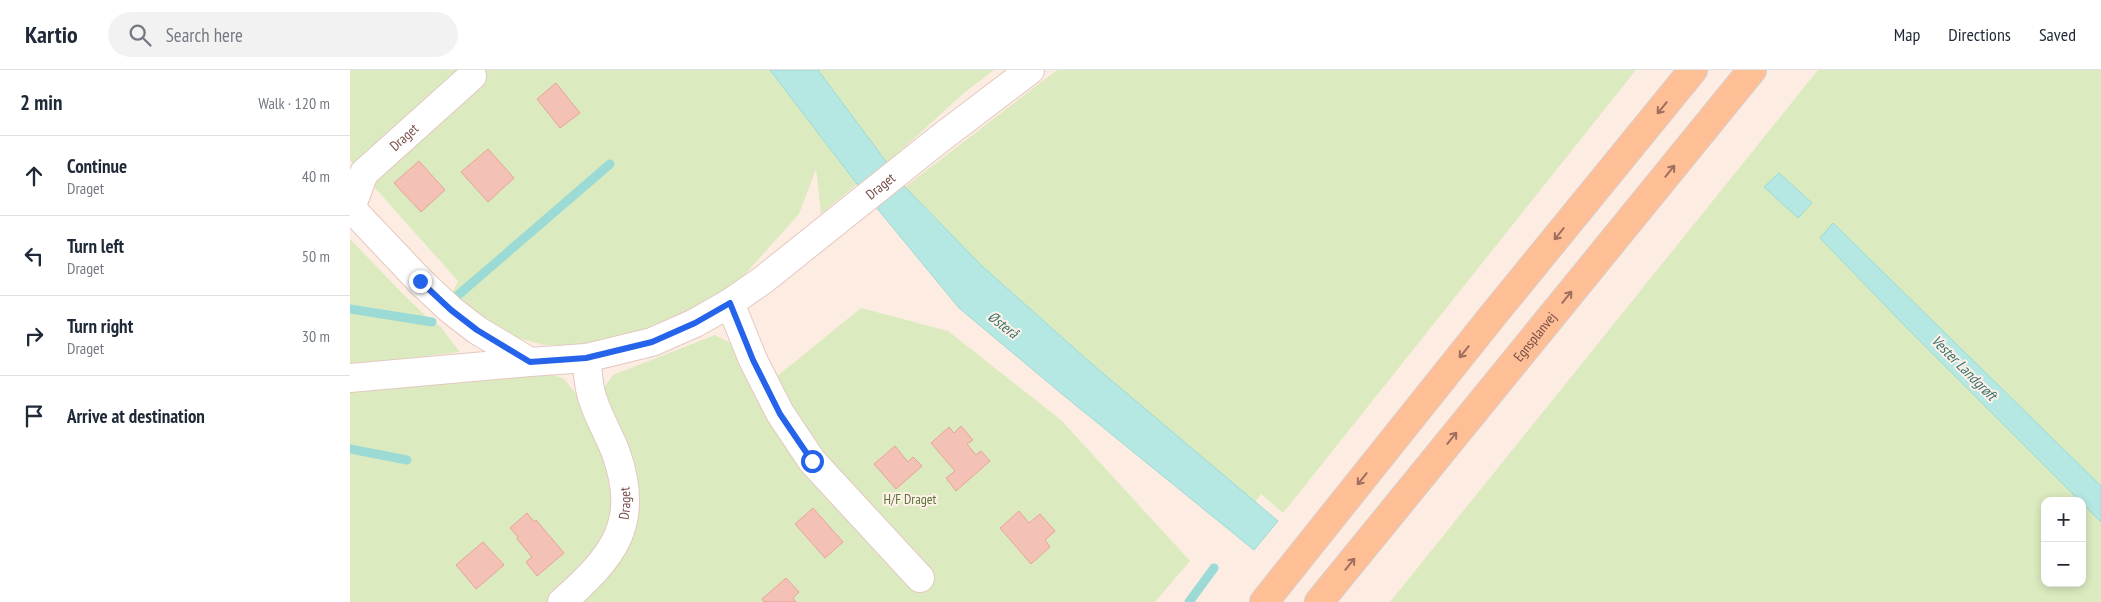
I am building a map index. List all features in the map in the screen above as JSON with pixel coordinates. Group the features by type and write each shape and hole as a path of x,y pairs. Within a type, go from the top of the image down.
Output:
{"main road":[{"path":"1264,602 1494,314 1693,70"},
{"name":"Egnsplanvej","path":"1319,602 1752,70"}],"street":[{"name":"Draget","path":"350,378 586,358 652,342 695,323 730,303 763,280 938,140 1030,70"},
{"name":"Draget","path":"472,76 364,173 351,207 420,281 451,310 477,330 530,362"},
{"path":"730,303 753,360 780,414 812,461 920,578"},
{"name":"Draget","path":"562,602 587,580 605,560 617,542 624,523 625,498 622,475 616,452 592,398 586,358"}],"green space":[{"path":"350,70 770,70 857,184 821,214 816,169 799,214 738,282 692,312 638,335 576,346 544,345 511,336 480,321 451,295 458,281 350,160"},
{"path":"818,70 994,70 964,93 887,163"},
{"path":"1057,70 1636,70 1283,513 1261,494 1254,503 1092,364 982,266 905,187"},
{"path":"1818,70 2101,70 2101,602 1390,602"},
{"path":"350,239 432,322 440,326 460,352 350,365"},
{"name":"H/F Draget","path":"861,308 948,331 1061,420 1190,561 1155,602 350,602 350,391 542,373 563,378 581,400 603,389 613,375 715,335 734,345 755,392"}],"water":[{"name":"Østerå","path":"770,70 818,70 905,187 982,266 1092,364 1278,521 1254,550 959,308 857,184"},
{"path":"1779,173 1812,203 1798,218 1764,187"},
{"name":"Vester Landgrøft","path":"1833,223 2101,486 2101,522 2086,507 2086,497 2076,497 1820,238"}],"building":[{"path":"556,83 580,113 560,128 537,99"},
{"path":"488,149 514,178 488,202 461,172"},
{"path":"419,161 445,190 421,212 394,183"},
{"path":"961,426 973,440 967,444 976,455 981,451 990,461 956,491 946,478 955,471 931,443 949,427 954,433"},
{"path":"895,446 908,462 913,457 922,466 896,489 874,464"},
{"path":"813,508 843,542 825,558 795,524"},
{"path":"1019,511 1029,523 1040,514 1055,531 1045,540 1050,547 1031,564 1000,528"},
{"path":"527,513 534,522 536,520 564,553 537,576 526,562 532,557 510,528"},
{"path":"483,542 504,565 476,589 456,565"},
{"path":"786,578 799,592 793,598 796,602 764,602 762,599"}],"waterway":[{"path":"457,296 610,164"},
{"path":"350,309 432,322"},
{"path":"350,449 407,460"},
{"path":"1189,602 1214,568"}],"route":[{"path":"420,281 451,310 477,330 530,362 586,358 652,342 695,323 730,303 753,360 780,414 812,461"}]}
